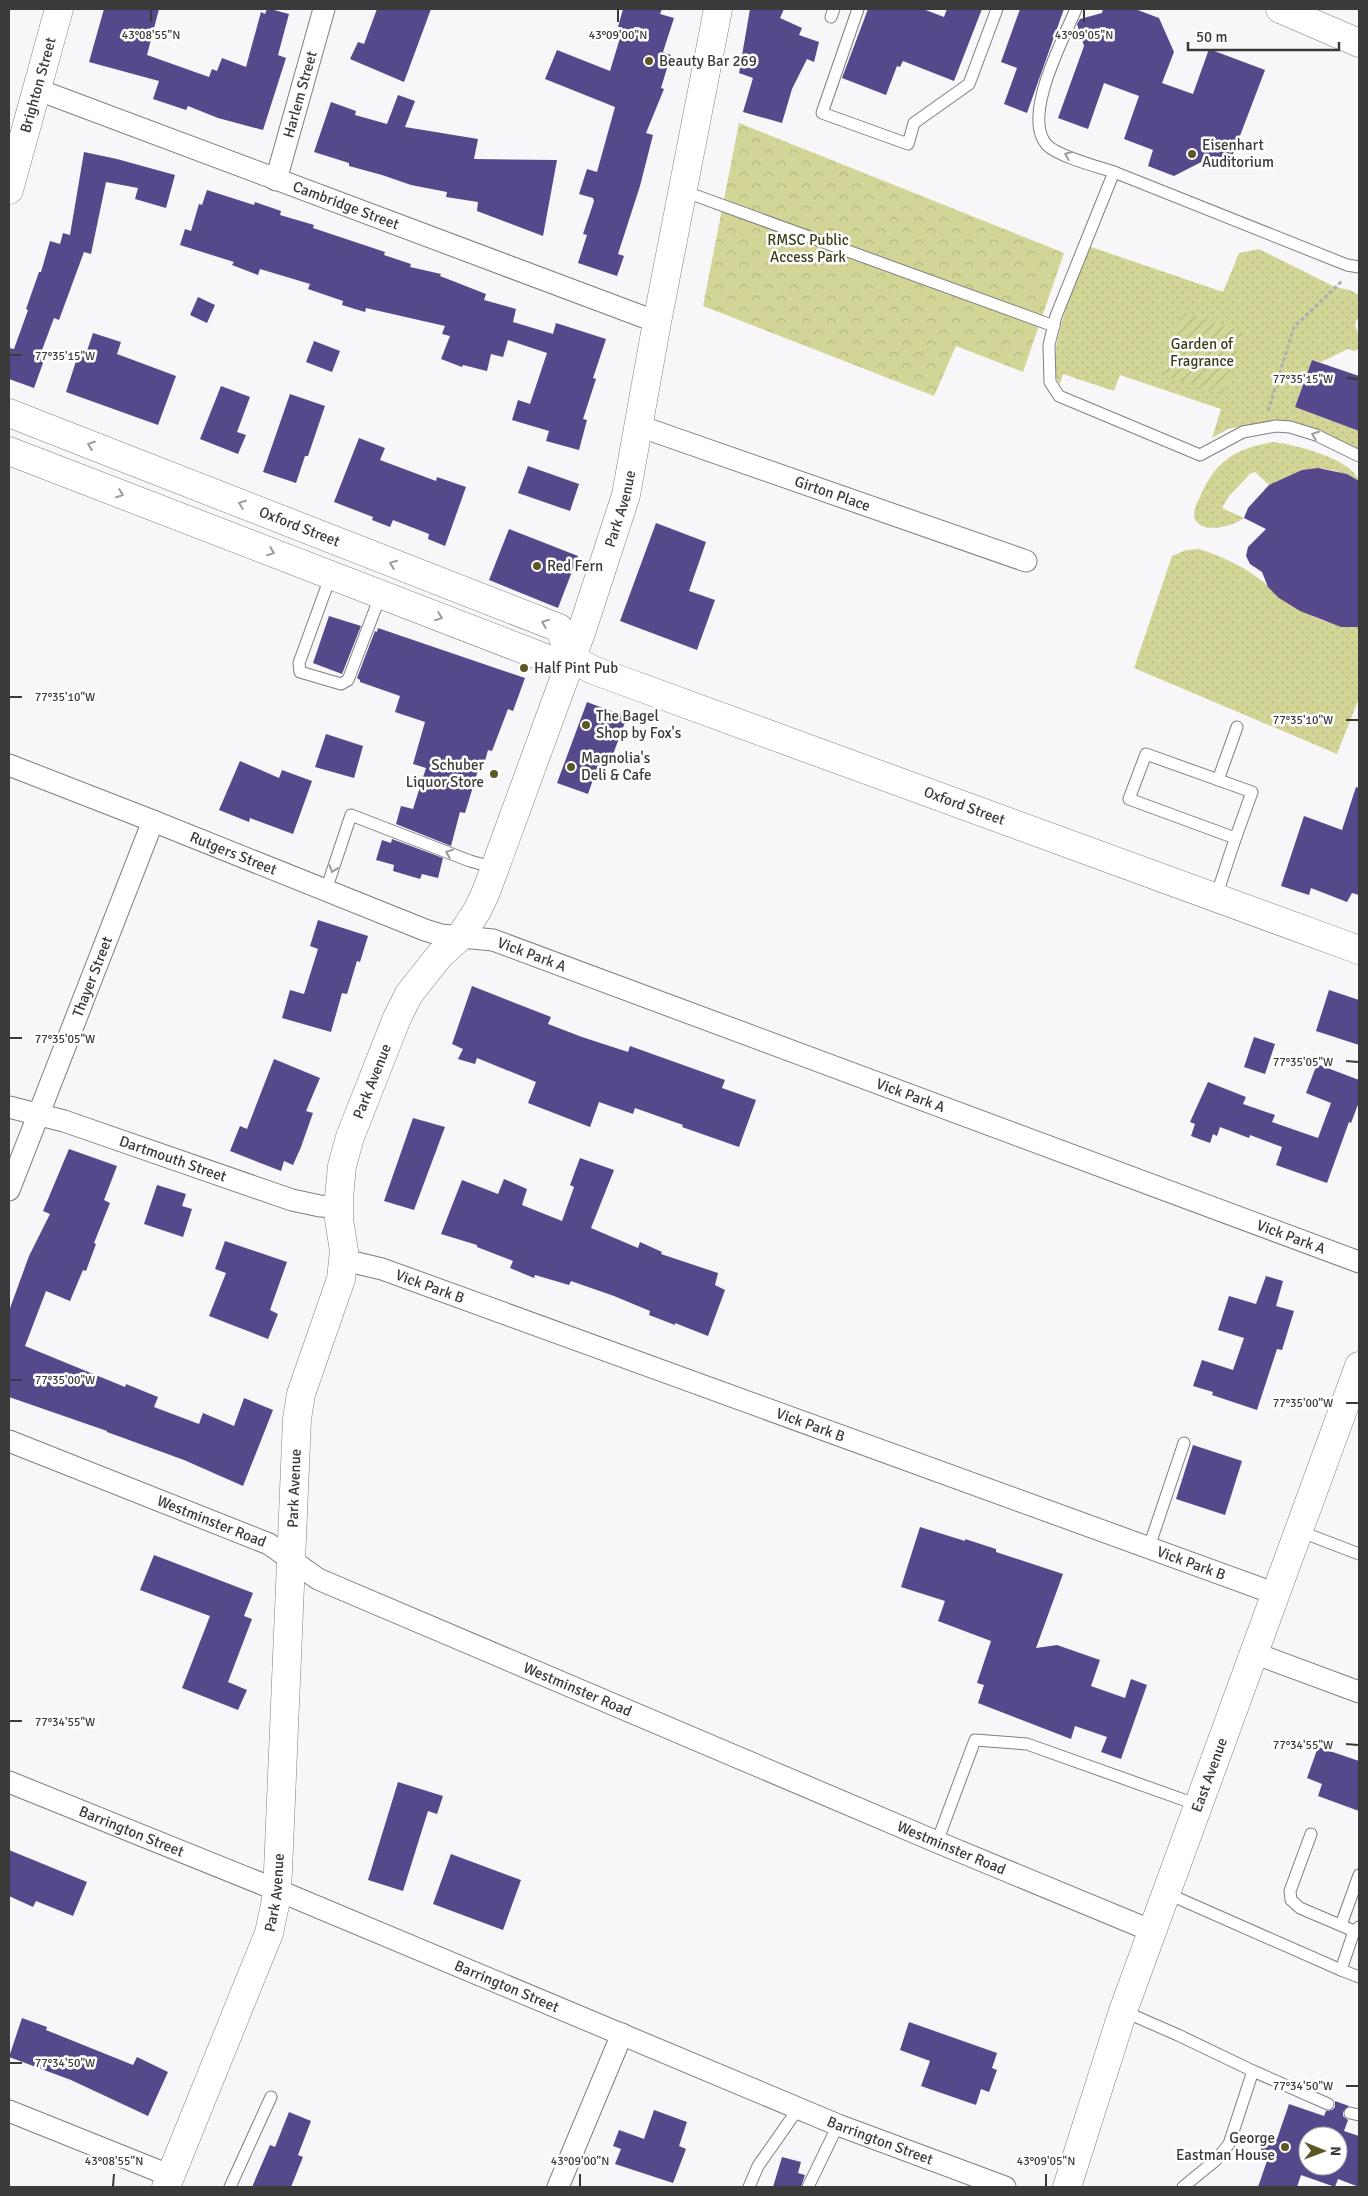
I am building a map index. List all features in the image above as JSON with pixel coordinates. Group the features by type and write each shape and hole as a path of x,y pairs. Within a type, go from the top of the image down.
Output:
{"street":[{"name":"Brighton Street","path":"9,190 58,9"},
{"name":"Harlem Street","path":"276,180 324,9"},
{"name":"Park Avenue","path":"168,2182 265,1944 272,1921 277,1890 296,1432 303,1388 339,1287 344,1260 339,1207 340,1180 346,1152 397,1018 409,994 440,955 460,937 482,902 572,659 622,511 718,9"},
{"path":"1280,9 1359,43"},
{"name":"Cambridge Street","path":"36,89 657,322"},
{"name":"Oxford Street","path":"9,413 559,628 572,659"},
{"name":"Girton Place","path":"639,426 1026,561"},
{"name":"Oxford Street","path":"9,451 548,659 572,659 592,670 1359,950"},
{"name":"Rutgers Street","path":"9,765 425,930 441,935 460,937"},
{"name":"Thayer Street","path":"9,1190 153,821"},
{"name":"Vick Park A","path":"460,937 487,939 506,944 1359,1262"},
{"name":"Dartmouth Street","path":"9,1107 64,1121 292,1200 320,1206 339,1207"},
{"name":"Vick Park B","path":"344,1260 382,1269 1276,1594"},
{"name":"East Avenue","path":"1067,2187 1123,2011 1359,1366"},
{"name":"Westminster Road","path":"9,1441 269,1544 318,1579 1152,1931"},
{"path":"1254,1654 1359,1692"},
{"name":"Barrington Street","path":"9,1782 277,1890 798,2109 1005,2187"},
{"path":"558,2187 622,2034"},
{"path":"9,2111 168,2182"}],"lane":[{"path":"858,9 822,114 908,144 914,123 969,84 996,9"},
{"path":"1076,9 1043,90 1039,110 1039,132 1047,145 1067,156 1114,172 1347,265 1359,267"},
{"path":"1114,172 1054,326 1049,345 1050,382 1059,396 1200,455 1243,432 1276,426 1290,426 1316,435 1359,456"},
{"path":"683,191 1054,326"},
{"path":"330,575 299,663 300,672 341,684 348,680 380,594"},
{"path":"1218,780 1237,727"},
{"path":"1216,897 1252,792 1146,754 1129,800 1235,838"},
{"path":"326,890 351,815 470,861 495,868"},
{"path":"1149,1547 1184,1443"},
{"path":"1298,1531 1359,1554"},
{"path":"938,1842 975,1740 1028,1744 1198,1805"},
{"path":"1311,1834 1290,1891 1291,1900 1300,1908 1341,1925 1357,1929 1341,1970"},
{"path":"1341,1925 1359,1875"},
{"path":"1166,1893 1341,1970 1359,1976"},
{"path":"1123,2011 1178,2034 1252,2071 1328,2104"},
{"path":"1183,2187 1216,2160 1229,2144 1252,2071"},
{"path":"230,2187 271,2097"},
{"path":"749,2187 758,2166 798,2109"},
{"path":"808,2187 838,2125"}],"path":[{"path":"1263,428 1294,327 1345,278 1347,265"}],"green space":[{"name":"RMSC Public Access Park","path":"739,123 1064,253 1023,372 956,346 934,396 703,306"},
{"path":"1088,246 1223,292 1239,253 1259,249 1335,287 1350,290 1359,295 1359,317 1355,324 1359,337 1359,349 1354,351 1348,349 1321,362 1312,360 1295,407 1359,431 1359,452 1265,422 1228,429 1212,438 1221,409 1120,375 1114,391 1063,374 1060,384 1055,373 1058,338 1070,295"},
{"name":"Garden of Fragrance","path":"1182,311 1243,332 1222,395 1162,375"},
{"path":"1274,442 1295,446 1334,459 1354,473 1359,481 1346,474 1313,469 1303,471 1269,485 1255,472 1251,473 1229,496 1222,508 1244,518 1233,524 1218,528 1204,527 1199,524 1194,516 1195,508 1206,485 1220,465 1228,458 1249,448"},
{"path":"1199,549 1222,557 1244,569 1292,604 1316,618 1343,626 1359,627 1359,698 1337,754 1134,668 1172,556 1186,550"}],"building":[{"path":"104,9 159,9 147,55 209,77 212,69 217,71 222,58 246,67 261,12 265,14 267,9 270,9 289,14 278,55 286,58 263,130 218,118 188,106 186,110 153,99 159,81 89,62"},
{"path":"377,9 431,9 404,82 350,59 358,42 364,44"},
{"path":"623,9 662,9 660,14 674,18 663,52 671,55 661,88 664,89 646,133 653,135 640,186 618,254 624,256 617,276 578,263 587,235 583,234 594,201 593,198 579,194 587,169 597,172 615,107 545,79 557,50 610,71 623,28 618,27"},
{"path":"750,9 784,9 780,18 802,28 799,35 819,42 814,62 807,59 792,89 782,123 743,112 753,78 739,73"},
{"path":"868,9 923,9 944,17 947,9 982,9 954,81 903,61 900,67 897,66 886,95 842,78"},
{"path":"1020,9 1064,9 1027,113 1004,104 1017,68 1001,62"},
{"path":"1103,9 1135,9 1159,18 1174,52 1162,83 1193,94 1209,49 1265,70 1230,162 1213,156 1174,176 1148,166 1153,150 1124,139 1139,96 1104,83 1088,129 1058,118 1084,46 1077,24 1080,19 1102,13"},
{"path":"398,95 415,101 405,127 478,139 474,159 557,160 543,236 477,211 478,202 446,197 447,192 411,185 349,166 349,163 314,152 331,102 356,111 355,115 387,124"},
{"path":"84,152 175,175 166,208 135,199 138,188 106,182 91,254 84,252 59,320 54,318 42,350 47,352 34,388 9,379 9,348 14,349 50,241 60,244 63,233 70,235"},
{"path":"207,190 254,205 255,202 281,211 280,215 314,225 313,228 385,252 384,255 411,264 410,267 441,274 440,276 486,294 484,300 516,309 513,322 553,334 556,323 606,339 593,378 596,379 583,419 587,420 579,450 546,441 549,431 512,420 518,400 530,404 547,353 508,340 503,357 491,354 487,371 463,365 462,367 441,359 450,336 442,334 445,326 366,308 365,312 342,305 343,301 308,289 310,284 260,269 258,275 232,265 234,262 180,245 185,229 191,231 199,204 202,205"},
{"path":"198,297 215,305 207,323 190,315"},
{"path":"93,333 121,342 117,354 176,376 158,425 66,392 78,355 85,357"},
{"path":"314,341 340,351 332,372 306,362"},
{"path":"1312,360 1359,376 1359,431 1295,407"},
{"path":"221,386 250,397 237,432 246,435 238,454 200,439"},
{"path":"290,394 325,406 308,456 305,456 296,483 263,472"},
{"path":"359,438 385,448 380,460 436,481 437,477 466,487 445,546 428,539 429,534 393,520 390,527 372,520 373,517 334,502"},
{"path":"528,466 579,484 570,511 518,493"},
{"path":"1318,468 1347,474 1359,481 1359,627 1341,627 1300,611 1279,598 1268,587 1262,572 1250,564 1246,556 1248,547 1266,529 1244,518 1248,508 1269,485 1302,470"},
{"path":"656,523 706,542 689,591 715,600 697,650 620,621"},
{"path":"509,529 578,556 558,608 489,580"},
{"path":"329,616 361,626 342,674 313,663"},
{"path":"378,628 525,678 513,711 508,709 492,751 488,750 483,768 479,767 465,813 460,812 451,846 396,824 401,806 413,809 426,768 413,764 425,722 395,712 400,696 360,682 357,678 375,631 377,632"},
{"path":"587,702 627,717 612,757 602,754 588,794 557,783"},
{"path":"326,734 363,746 354,778 315,767"},
{"path":"240,761 279,778 282,770 312,781 293,834 250,818 249,822 219,810"},
{"path":"1356,787 1359,788 1359,895 1352,893 1347,902 1311,888 1309,895 1281,886 1304,816 1342,830"},
{"path":"392,839 443,858 438,878 422,874 420,879 393,871 394,865 376,860 382,840 391,843"},
{"path":"318,920 368,936 360,962 357,961 347,994 342,993 331,1032 282,1018 290,990 304,994 318,949 310,946"},
{"path":"472,986 551,1017 548,1024 582,1037 628,1052 630,1046 725,1080 722,1088 756,1100 739,1147 635,1108 633,1114 599,1102 590,1127 528,1103 536,1082 477,1058 475,1064 458,1059 463,1049 452,1044"},
{"path":"1329,990 1359,1000 1359,1045 1316,1031"},
{"path":"1254,1037 1275,1044 1265,1074 1244,1067"},
{"path":"274,1059 320,1078 306,1111 313,1113 301,1147 293,1165 284,1161 281,1171 230,1151 240,1126 247,1129"},
{"path":"1317,1064 1359,1080 1359,1102 1351,1123 1349,1122 1327,1183 1276,1165 1282,1147 1250,1135 1249,1138 1220,1127 1217,1136 1213,1134 1210,1143 1191,1136 1195,1124 1190,1122 1208,1082 1246,1097 1243,1104 1275,1115 1272,1122 1318,1138 1331,1103 1306,1093"},
{"path":"413,1118 445,1127 414,1210 384,1201"},
{"path":"69,1149 117,1166 104,1200 110,1203 94,1243 96,1244 86,1271 83,1270 70,1301 46,1291 25,1346 125,1387 126,1384 158,1397 154,1407 199,1424 203,1413 234,1426 244,1398 273,1410 243,1486 184,1460 9,1397 9,1311 29,1256 50,1214 43,1211"},
{"path":"580,1158 614,1170 591,1228 638,1248 640,1242 662,1252 661,1254 718,1273 715,1285 725,1290 708,1336 649,1315 650,1311 571,1281 569,1285 535,1275 534,1278 510,1268 513,1261 477,1247 477,1245 441,1234 462,1180 498,1194 504,1179 527,1189 522,1205 562,1221 574,1187 570,1185"},
{"path":"157,1185 186,1194 182,1206 192,1209 183,1237 144,1224"},
{"path":"225,1241 287,1262 270,1310 278,1314 268,1339 209,1316 226,1273 215,1269"},
{"path":"1266,1276 1283,1281 1276,1306 1294,1311 1282,1350 1277,1349 1257,1410 1212,1395 1213,1392 1193,1386 1202,1360 1233,1370 1244,1338 1218,1330 1229,1296 1256,1304"},
{"path":"1193,1445 1242,1461 1225,1515 1176,1499"},
{"path":"920,1527 996,1549 996,1552 1063,1574 1036,1648 1057,1645 1100,1660 1091,1686 1125,1698 1131,1679 1147,1685 1121,1759 1101,1752 1107,1737 1075,1726 1071,1739 978,1703 984,1685 977,1683 991,1641 938,1621 945,1601 901,1587"},
{"path":"154,1555 253,1593 244,1616 252,1619 228,1682 247,1690 238,1710 182,1688 210,1616 140,1590"},
{"path":"1318,1747 1359,1761 1359,1811 1318,1796 1322,1784 1307,1778"},
{"path":"398,1782 443,1796 437,1814 428,1811 403,1891 368,1880"},
{"path":"9,1850 87,1882 73,1916 36,1901 33,1907 9,1896"},
{"path":"451,1854 521,1880 503,1930 433,1904"},
{"path":"22,2018 47,2027 46,2030 133,2065 137,2057 168,2072 148,2116 71,2080 9,2057"},
{"path":"909,2022 997,2053 992,2068 997,2070 989,2092 981,2089 976,2105 921,2086 930,2061 900,2050"},
{"name":"George Eastman House","path":"1335,2101 1349,2106 1343,2112 1343,2116 1348,2120 1346,2126 1298,2126 1298,2176 1301,2176 1297,2187 1258,2187 1268,2158 1259,2155 1266,2135 1277,2139 1289,2104 1324,2116 1326,2111 1332,2110 1335,2107"},
{"path":"654,2110 687,2122 679,2146 686,2149 673,2183 615,2164 621,2149 613,2146 619,2130 644,2139"},
{"path":"289,2112 311,2121 298,2155 303,2157 291,2187 252,2187 270,2145 275,2147"},
{"name":"George Eastman House","path":"1348,2132 1359,2136 1359,2187 1338,2179 1335,2187 1304,2176 1348,2176"},
{"path":"782,2157 801,2162 798,2173 805,2175 801,2187 773,2187"}],"place":[{"name":"Beauty Bar 269","path":"649,61"},
{"name":"Eisenhart Auditorium","path":"1192,154"},
{"name":"Red Fern","path":"537,566"},
{"name":"Half Pint Pub","path":"524,668"},
{"name":"The Bagel Shop by Fox's","path":"586,725"},
{"name":"Magnolia's Deli & Cafe","path":"571,767"},
{"name":"Schuber Liquor Store","path":"494,774"},
{"name":"George Eastman House","path":"1285,2147"}]}
